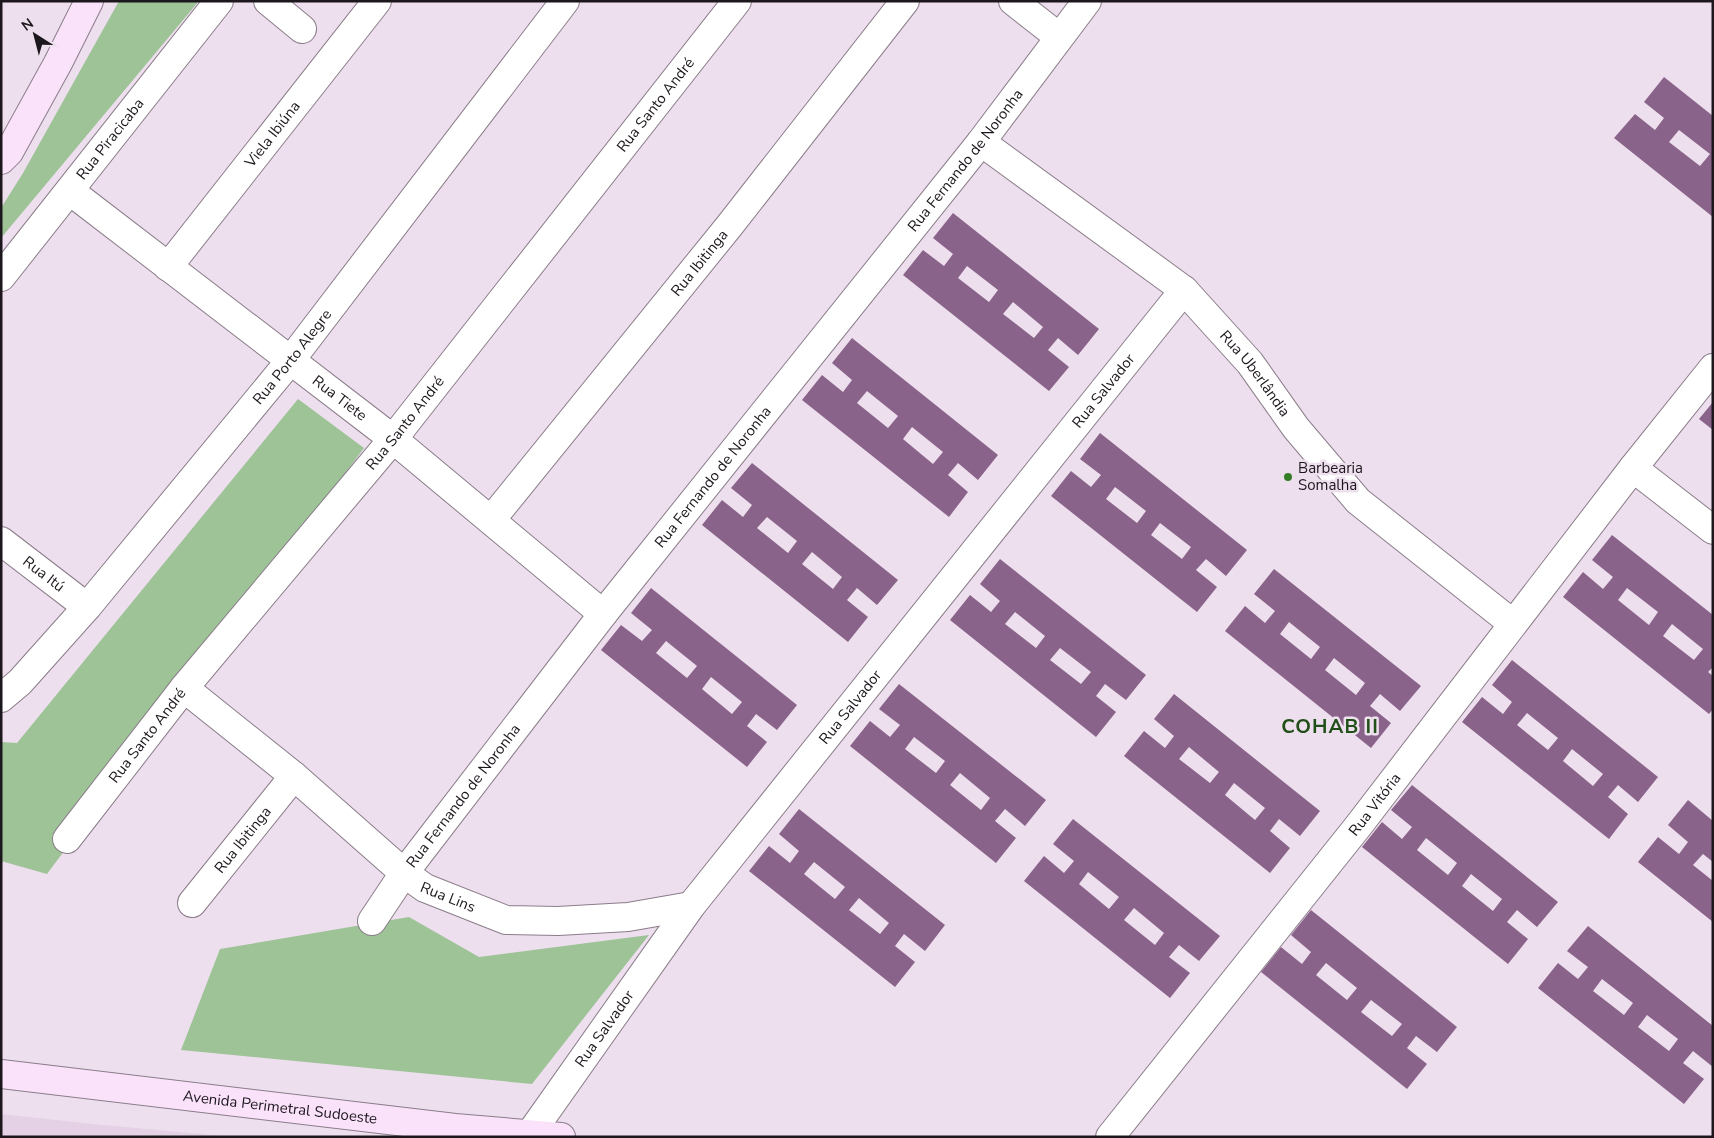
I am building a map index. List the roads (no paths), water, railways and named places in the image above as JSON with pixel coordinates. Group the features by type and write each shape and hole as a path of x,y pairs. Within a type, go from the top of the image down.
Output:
{"main road":[{"path":"4,150 58,62 90,1"},
{"name":"Avenida Perimetral Sudoeste","path":"1,1074 454,1128 561,1137"}],"street":[{"name":"Rua Piracicaba","path":"1,277 219,1"},
{"path":"268,1 302,29"},
{"name":"Viela Ibiúna","path":"168,267 377,1"},
{"name":"Rua Porto Alegre","path":"1,698 20,682 86,607 290,361 565,1"},
{"name":"Rua Santo André","path":"67,838 184,688 393,439 738,1"},
{"name":"Rua Ibitinga","path":"491,520 730,225 905,1"},
{"path":"1013,1 1059,37"},
{"name":"Rua Fernando de Noronha","path":"372,921 404,873 603,614 981,142 1087,1"},
{"name":"Rua Uberlândia","path":"981,142 1184,290 1250,363 1296,428 1358,501 1512,624"},
{"name":"Rua Tiete","path":"70,191 393,439 603,614"},
{"name":"Rua Salvador","path":"530,1134 691,906 1184,290"},
{"name":"Rua Vitória","path":"1110,1137 1359,825 1512,624 1713,368"},
{"path":"1633,468 1713,530"},
{"name":"Rua Itú","path":"1,541 86,607"},
{"name":"Rua Lins","path":"184,688 294,776 404,873 425,888 506,920 558,921 628,918 691,906"},
{"name":"Rua Ibitinga","path":"192,903 294,776"}],"place":[{"name":"Barbearia Somalha","path":"1288,477"}],"district":[{"name":"COHAB II","path":"1330,726"}]}
